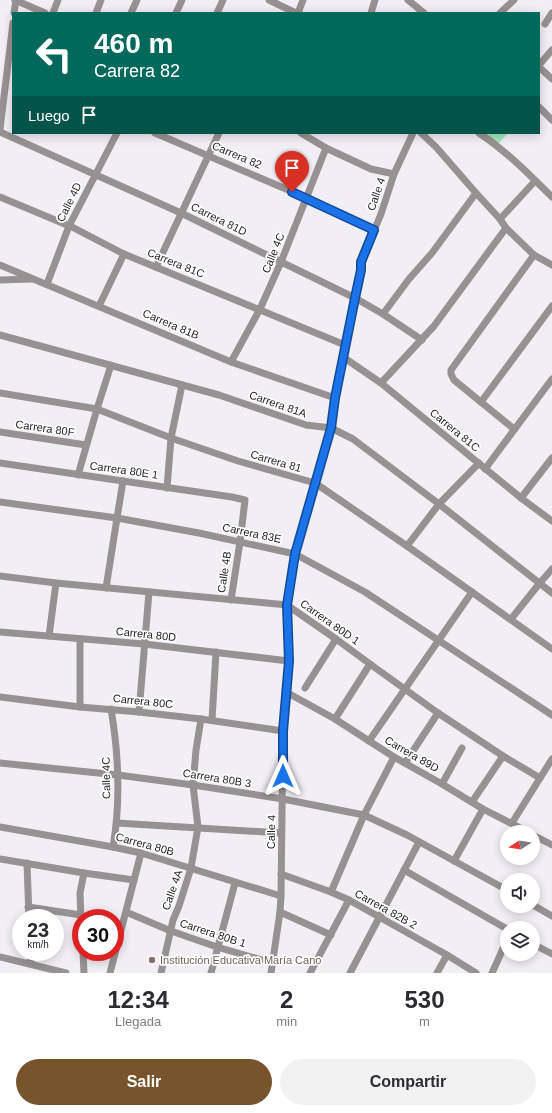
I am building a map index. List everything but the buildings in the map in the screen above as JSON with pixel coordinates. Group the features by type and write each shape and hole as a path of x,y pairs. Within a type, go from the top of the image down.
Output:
{"street":[{"path":"14,12 16,0 43,12"},
{"path":"53,12 58,0"},
{"path":"96,12 100,0"},
{"path":"131,12 137,0"},
{"path":"176,12 182,0"},
{"path":"217,12 223,0"},
{"path":"269,0 295,12"},
{"path":"297,12 303,0"},
{"path":"370,12 375,0"},
{"path":"408,0 423,12"},
{"path":"501,12 514,0"},
{"path":"545,24 552,13"},
{"path":"0,131 10,76 12,41"},
{"path":"540,65 552,50"},
{"path":"540,67 552,80"},
{"path":"540,108 552,120"},
{"name":"Carrera 81D","path":"0,131 181,213 355,298 383,314 422,340"},
{"name":"Calle 4D","path":"47,284 69,226 116,134"},
{"name":"Carrera 82","path":"157,134 306,198 374,230"},
{"path":"156,267 219,134"},
{"name":"Calle 4","path":"271,973 281,896 283,731 289,661 287,605 295,554 331,428 345,345 361,270 361,262 381,214 394,174 413,134"},
{"path":"422,134 500,218 506,228 534,255 552,265"},
{"path":"482,134 521,166 552,197"},
{"path":"311,136 326,148 371,169 394,174"},
{"name":"Calle 4C","path":"231,362 260,309 282,262 326,148"},
{"path":"500,218 535,181"},
{"path":"383,314 409,279 432,253 476,193"},
{"name":"Carrera 81C","path":"0,197 69,226 124,254 345,345"},
{"path":"381,383 434,326 506,228"},
{"path":"99,306 124,254"},
{"path":"514,429 454,380 451,370 534,255"},
{"name":"Carrera 81B","path":"0,264 231,362 335,398"},
{"path":"0,280 35,279"},
{"path":"480,402 552,306"},
{"name":"Carrera 81A","path":"0,335 219,395 306,425 331,428 353,439 439,504 552,593"},
{"name":"Carrera 81C","path":"343,357 381,383 552,522"},
{"path":"78,475 111,365"},
{"path":"485,469 552,380"},
{"path":"167,488 171,438 182,385"},
{"name":"Carrera 81","path":"0,393 97,409 171,438 238,461 315,484 407,546 552,649"},
{"name":"Carrera 80F","path":"0,432 86,445"},
{"path":"521,498 552,458"},
{"name":"Carrera 80E 1","path":"0,463 246,500"},
{"path":"407,546 439,504 478,463"},
{"path":"106,588 124,481"},
{"name":"Calle 4B","path":"231,600 246,500"},
{"name":"Carrera 83E","path":"0,502 117,518 295,554 365,592 552,715"},
{"path":"511,619 552,568"},
{"name":"Carrera 80D 1","path":"0,576 56,583 287,605 438,713 503,756 540,778"},
{"path":"49,636 56,583"},
{"path":"139,712 149,592"},
{"path":"369,741 404,688 439,641 472,592"},
{"name":"Carrera 80D","path":"0,632 144,644 289,661"},
{"path":"80,639 80,707"},
{"path":"305,688 336,639"},
{"path":"212,720 216,652"},
{"path":"335,719 370,664"},
{"name":"Carrera 89D","path":"286,692 335,719 394,757 405,762 483,809 516,825"},
{"name":"Carrera 80C","path":"0,697 80,707 212,720 283,731"},
{"name":"Calle 4C","path":"111,709 116,738 118,775 117,823 113,847"},
{"path":"405,762 438,713"},
{"name":"Calle 4A","path":"161,973 173,920 191,868 198,827 193,785 196,750 201,719"},
{"path":"442,784 462,748"},
{"path":"472,802 503,756"},
{"path":"331,892 364,815 394,757"},
{"path":"512,823 552,759"},
{"name":"Carrera 80B 3","path":"0,763 118,775 193,785 283,799 364,815 500,886"},
{"path":"454,861 483,809"},
{"path":"117,823 281,833"},
{"name":"Carrera 80B","path":"0,827 141,853 281,896"},
{"path":"540,839 552,845"},
{"path":"350,973 418,842"},
{"path":"110,973 141,853"},
{"path":"0,859 84,874 134,880"},
{"path":"27,863 28,907 72,914"},
{"path":"404,870 500,925"},
{"path":"81,909 80,893 84,874"},
{"name":"Carrera 82B 2","path":"281,874 349,900 476,973"},
{"path":"211,973 235,883"},
{"path":"310,973 349,900"},
{"path":"540,909 552,916"},
{"name":"Carrera 80B 1","path":"126,912 171,931 272,963"},
{"path":"280,912 331,935"},
{"path":"540,948 552,954"},
{"path":"437,973 447,955"},
{"path":"492,973 500,955"},
{"path":"0,957 66,973"},
{"path":"83,961 84,973"}],"green space":[{"path":"489,134 507,134 498,144 488,136"}],"place":[{"name":"Institución Educativa María Cano","path":"152,960"}],"route":[{"path":"283,776 283,731 289,661 287,605 295,554 331,428 335,398 361,270 361,262 374,230 292,192"}]}
